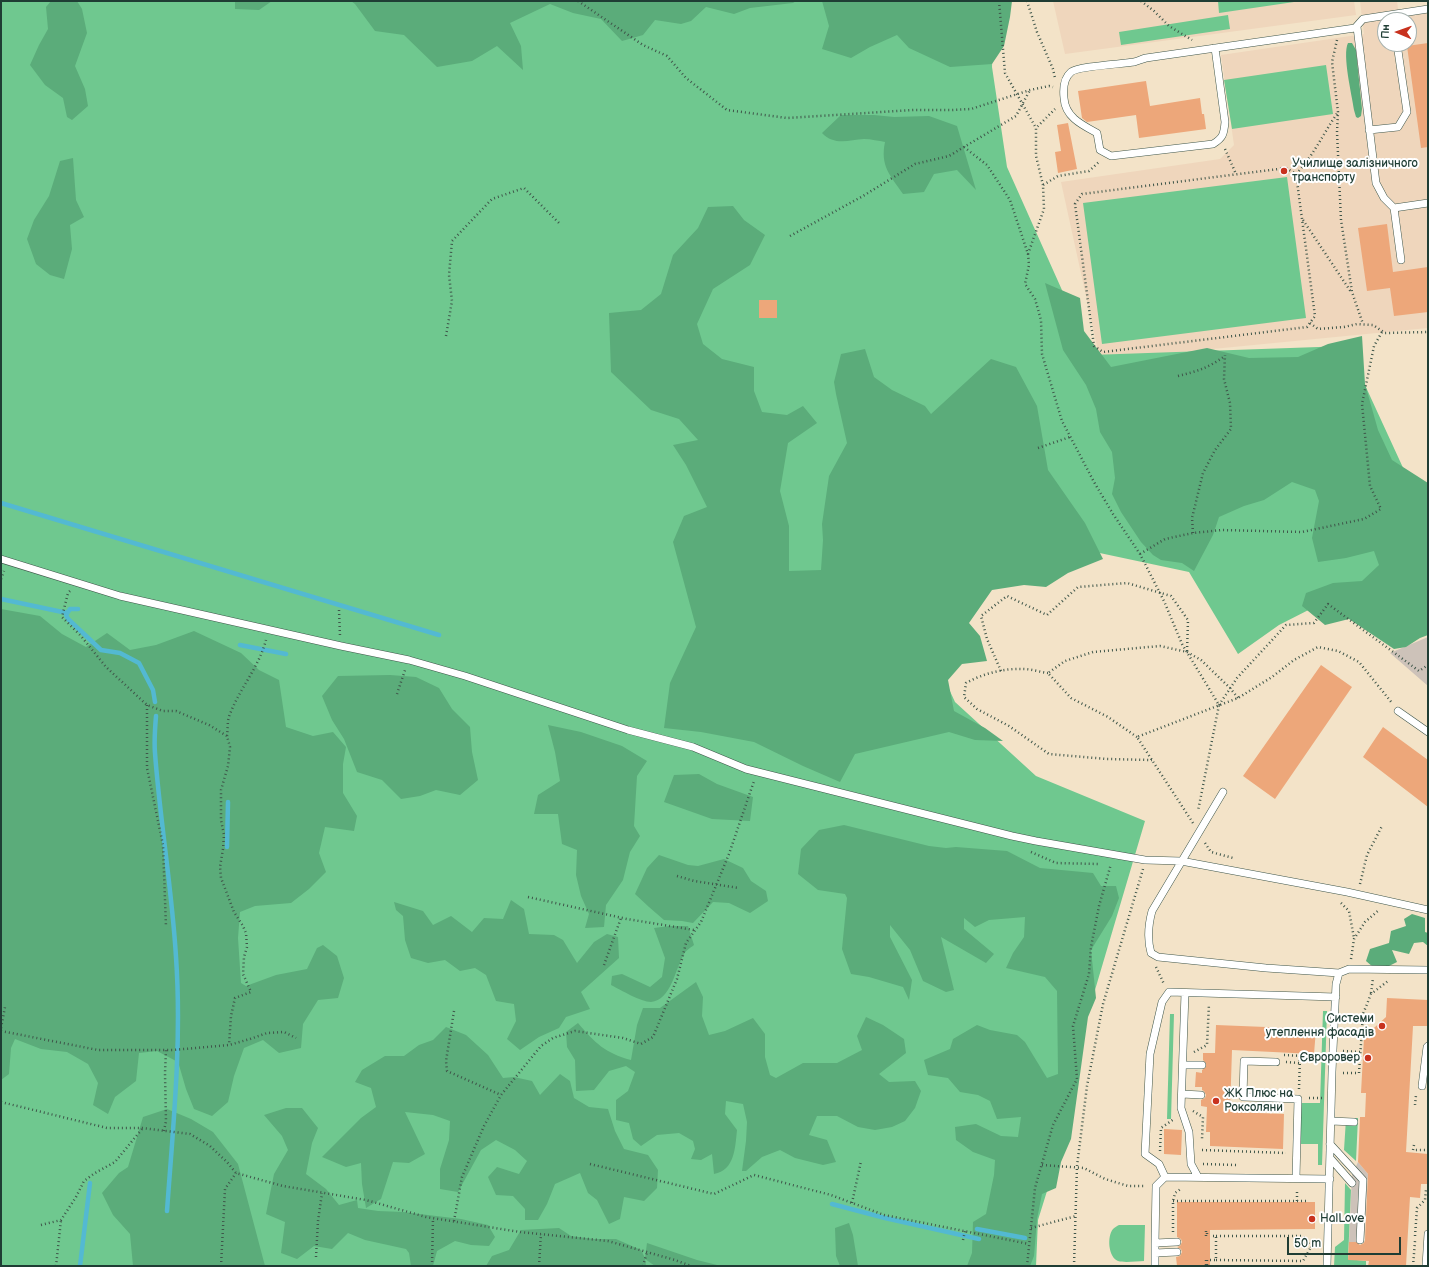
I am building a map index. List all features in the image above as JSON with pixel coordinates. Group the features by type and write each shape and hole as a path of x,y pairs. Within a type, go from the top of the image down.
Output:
{"lane":[{"path":"1415,12 1428,9"},
{"path":"1212,49 1225,122 1224,132 1220,140 1213,144 1111,156 1100,150 1097,133 1081,125 1071,116 1064,104 1063,90 1066,78 1072,71 1136,62 1146,58 1339,31 1355,28 1364,19 1377,18"},
{"path":"1357,27 1376,183 1384,198 1394,208 1401,260"},
{"path":"1369,130 1398,127 1407,112 1398,52"},
{"path":"1394,208 1428,203"},
{"path":"1,559 120,596 409,660 465,676 628,730 694,747 746,769 1036,842 1145,860 1182,861 1357,894 1428,910"},
{"path":"1398,711 1428,732"},
{"path":"1224,792 1152,911 1148,926 1148,943 1151,954 1158,958 1339,973 1349,969 1428,970"},
{"path":"1327,1266 1332,1072 1336,984 1339,973"},
{"path":"1165,1177 1159,1164 1145,1154 1150,1054 1162,1002 1169,992 1336,997"},
{"path":"1185,992 1185,1095 1181,1108 1189,1132 1191,1164 1198,1177"},
{"path":"1422,1086 1428,1046"},
{"path":"1276,1058 1244,1061 1243,1097 1298,1098 1296,1178"},
{"path":"1186,1065 1202,1065"},
{"path":"1185,1095 1201,1095"},
{"path":"1331,1121 1354,1122"},
{"path":"1330,1144 1363,1180 1360,1240"},
{"path":"1330,1158 1352,1183"},
{"path":"1155,1266 1156,1186 1165,1177 1330,1179"},
{"path":"1426,1266 1428,1234"},
{"path":"1155,1242 1177,1242"},
{"path":"1155,1252 1177,1252"}],"path":[{"path":"578,1 643,45 667,56 686,78 727,110 788,118 914,110 971,109 1030,90 1049,86 1056,88 1053,69 1037,32 1028,1"},
{"path":"998,1 1005,72 1036,128 1036,156 1043,185 1044,209 1028,254"},
{"path":"1141,1 1169,26 1212,49"},
{"path":"1339,31 1332,62 1338,112 1337,138 1341,220 1352,292 1362,324"},
{"path":"790,236 863,196 915,164 949,156 964,148 1016,116 1030,90"},
{"path":"1036,128 1054,109 1064,104"},
{"path":"1296,174 1308,161 1338,112"},
{"path":"1220,140 1236,174"},
{"path":"964,148 988,165 1010,200 1028,254 1029,265 1025,284 1035,299 1041,320 1042,354 1062,421 1094,482 1113,514 1140,554 1164,601 1182,644 1219,705"},
{"path":"1043,185 1058,176 1089,171 1107,154"},
{"path":"1286,168 1296,174 1315,316 1307,327 1103,352 1094,346 1075,204 1082,194 1286,168"},
{"path":"446,336 452,301 449,275 452,240 492,200 524,188 561,225"},
{"path":"1302,218 1352,292"},
{"path":"1310,323 1318,328 1344,328 1357,324 1373,324 1382,332 1396,334 1428,332"},
{"path":"1140,554 1165,539 1193,533 1222,530 1302,532 1364,519 1380,509 1370,486 1362,404 1374,346 1382,332"},
{"path":"1178,376 1199,371 1212,365 1225,355 1224,379 1230,403 1231,429 1215,450 1203,473 1192,518 1193,533"},
{"path":"1038,448 1070,437"},
{"path":"1001,671 987,639 981,616 1007,596 1047,615 1078,587 1127,583 1172,596 1188,620 1187,652"},
{"path":"82,584 74,587 68,593 62,617 81,636 106,667 147,705 163,711 176,711 209,725 227,736"},
{"path":"1198,812 1219,705 1237,678 1286,624 1314,623 1328,604 1419,671 1428,665"},
{"path":"339,610 341,646"},
{"path":"229,1045 231,1016 235,998 251,992 243,974 244,956 247,947 246,933 244,926 234,912 222,878 220,867 224,850 224,835 221,820 221,790 228,766 230,747 227,736 229,715 242,688 262,655 264,645"},
{"path":"1048,673 1065,661 1093,652 1160,646 1187,652 1201,660 1230,688 1238,698"},
{"path":"1137,737 1238,698 1294,660 1318,647 1338,651 1359,662 1398,711"},
{"path":"397,694 409,660"},
{"path":"1152,760 1106,759 1049,754 1009,726 977,709 964,697 966,683 979,676 1023,668 1048,673 1071,698 1108,717 1137,737 1152,760 1193,823 1211,852 1237,859"},
{"path":"147,705 147,768 163,845 166,927"},
{"path":"454,1221 462,1177 484,1126 501,1095 541,1046 553,1038 575,1031 623,1038 641,1044 653,1037 678,979 686,943 701,922 729,854 748,802 756,771"},
{"path":"1190,827 1196,820"},
{"path":"1357,894 1367,855 1382,826"},
{"path":"1027,1266 1035,1188 1054,1125 1077,1079 1074,1026 1088,974 1095,927 1114,854"},
{"path":"1074,1266 1077,1168 1087,1086 1103,1004 1145,860"},
{"path":"677,876 694,881 739,888"},
{"path":"528,897 621,918 694,930"},
{"path":"1354,939 1365,922 1388,901"},
{"path":"1340,902 1349,911 1354,939 1349,969"},
{"path":"604,966 621,918"},
{"path":"1155,956 1155,966 1169,992"},
{"path":"1332,1072 1359,1073 1363,1014 1371,994 1372,978"},
{"path":"1371,994 1389,981"},
{"path":"1186,1065 1191,1054 1207,1045 1209,1004 1217,1004"},
{"path":"5,1007 1,1029 98,1050 173,1050 229,1045 267,1033 284,1032 296,1038"},
{"path":"454,1011 446,1060 447,1071 501,1095"},
{"path":"164,1131 166,1121 166,1050"},
{"path":"1333,1051 1360,1052"},
{"path":"1300,1056 1298,1098 1324,1098"},
{"path":"1276,1058 1300,1056 1326,1057"},
{"path":"1185,1095 1189,1108 1203,1117 1202,1150 1297,1154"},
{"path":"1,1102 107,1128 142,1128 190,1134 210,1146 236,1173 283,1186 366,1200 433,1218 541,1234 608,1241 690,1266"},
{"path":"56,1266 61,1220 76,1197 84,1181 115,1162 142,1128"},
{"path":"1414,1145 1413,1150 1428,1150"},
{"path":"852,1203 861,1161"},
{"path":"590,1164 714,1194 754,1175 831,1195 884,1215 1029,1244"},
{"path":"1042,1165 1084,1168 1105,1179 1128,1186 1156,1186"},
{"path":"222,1266 225,1189 236,1173"},
{"path":"1297,1201 1298,1188"},
{"path":"1413,1266 1417,1208 1425,1200 1426,1190 1428,1191"},
{"path":"316,1257 318,1222 322,1193"},
{"path":"1173,1201 1307,1201"},
{"path":"1031,1228 1076,1216"},
{"path":"432,1266 433,1218"},
{"path":"41,1225 61,1220"},
{"path":"963,1240 965,1231"},
{"path":"539,1266 541,1234"},
{"path":"1208,1236 1303,1236 1313,1247 1303,1260 1208,1260"},
{"path":"1216,1236 1216,1260"},
{"path":"643,1266 647,1252"}],"shaded area":[{"path":"1053,1 1354,1 1356,15 1065,54"},
{"name":"Училище залізничного транспорту","path":"1360,1 1397,1 1398,12 1377,12 1377,52 1417,52 1417,14 1428,13 1428,328 1100,360 1061,182 1220,159 1234,145 1221,55 1364,34"},
{"path":"1428,637 1428,686 1390,653"},
{"path":"1358,1162 1368,1174 1364,1243 1349,1242 1352,1175"}],"green space":[{"path":"1,1 994,1 992,67 1007,167 1091,355 1347,346 1428,522 1428,627 1332,598 1279,625 1238,654 1189,572 1095,552 982,591 942,674 955,702 1036,776 1145,821 1087,1017 1057,1159 1038,1220 1036,1266 1,1266"},
{"path":"51,1 77,1 82,9 87,33 75,66 85,89 88,106 72,120 67,117 63,98 45,85 30,65 48,29 46,7"},
{"path":"235,1 272,1 259,10 235,9"},
{"path":"351,1 796,1 793,3 750,8 734,14 706,7 691,21 681,24 655,20 643,35 622,41 601,19 573,13 550,4 510,23 521,46 523,70 497,46 472,61 437,67 404,35 375,31 355,4"},
{"path":"822,1 1012,1 1004,46 992,64 950,67 909,48 897,35 870,47 851,58 822,49 829,26"},
{"path":"1218,1 1294,1 1294,2 1219,13"},
{"path":"1228,15 1230,29 1121,45 1119,32"},
{"path":"1348,43 1352,43 1356,50 1362,109 1361,116 1358,118 1356,117 1354,110 1348,75 1346,49"},
{"path":"1326,65 1333,114 1232,129 1224,80"},
{"path":"841,115 874,115 894,117 929,116 957,126 976,190 957,170 934,174 924,192 903,194 887,170 884,158 885,142 864,139 837,141 832,140 822,133"},
{"path":"73,158 76,200 84,217 70,225 72,249 64,279 50,275 36,264 27,239 34,220 49,196 60,161"},
{"path":"1287,177 1306,318 1102,344 1083,203"},
{"path":"733,206 744,220 765,235 750,265 713,289 697,324 703,344 722,359 754,367 754,391 762,412 787,415 803,406 817,423 788,443 780,491 789,526 789,571 821,570 823,540 822,524 829,476 847,443 834,382 841,354 865,349 874,377 892,390 925,406 931,414 991,359 1016,367 1037,406 1048,470 1085,523 1103,559 1068,573 1046,587 1024,585 992,590 969,623 980,636 987,661 962,664 948,680 954,711 985,728 1003,741 975,740 949,732 855,754 840,782 754,742 701,732 664,728 670,683 696,627 673,542 684,516 707,507 686,465 673,445 698,440 679,419 651,410 611,372 609,313 641,310 661,294 673,255 698,228 708,207"},
{"path":"1045,283 1080,298 1084,331 1111,367 1207,348 1249,358 1298,357 1328,344 1362,336 1365,384 1378,430 1392,460 1428,483 1428,635 1406,647 1394,649 1349,619 1325,625 1302,606 1306,593 1333,583 1362,581 1379,565 1374,551 1346,558 1318,562 1312,538 1319,501 1315,490 1292,482 1264,500 1244,506 1219,517 1213,535 1194,571 1182,563 1161,560 1153,555 1141,542 1121,512 1112,494 1115,478 1112,452 1100,432 1096,409 1086,385 1063,350"},
{"path":"1,609 40,616 62,634 86,647 107,633 130,650 156,645 194,631 241,653 259,670 279,680 286,727 313,736 333,732 346,747 343,764 343,793 357,816 354,831 325,827 319,853 326,872 309,889 291,903 255,906 240,912 238,938 241,983 246,986 276,975 307,969 317,948 323,945 337,956 344,978 338,998 318,1000 303,1024 301,1048 279,1053 263,1040 244,1048 234,1076 228,1102 212,1116 194,1109 179,1065 176,1061 157,1051 139,1053 136,1081 115,1097 108,1114 93,1105 98,1083 88,1064 67,1052 41,1049 15,1039 11,1048 9,1074 1,1080"},
{"path":"390,675 416,677 439,688 452,709 470,727 472,752 478,780 460,795 436,790 420,796 401,799 382,780 357,772 344,739 332,720 322,696 338,676"},
{"path":"548,725 581,732 622,746 647,761 637,776 634,826 640,836 630,852 623,880 606,905 604,927 585,928 589,914 581,896 576,875 577,850 562,844 558,814 534,814 538,795 560,781"},
{"path":"699,774 717,784 753,797 750,821 712,819 664,802 674,775"},
{"path":"844,825 929,846 1007,851 1040,868 1093,873 1101,886 1116,886 1119,898 1112,916 1091,950 1096,998 1088,1017 1071,1139 1061,1162 1056,1188 1042,1194 1037,1219 1034,1256 1030,1266 967,1266 972,1253 973,1222 986,1214 994,1175 995,1160 973,1152 956,1140 955,1127 976,1124 1001,1136 1018,1137 1021,1117 997,1119 990,1101 978,1095 960,1092 948,1078 928,1075 924,1060 950,1049 953,1039 977,1025 990,1030 1017,1035 1025,1042 1047,1078 1058,1074 1057,991 1045,977 1006,968 1013,953 1024,937 1025,917 989,920 975,927 964,918 964,929 994,954 986,963 941,937 954,990 946,992 923,981 910,950 890,925 890,937 912,980 909,1000 903,987 869,977 851,974 842,949 847,898 845,894 818,890 798,874 801,849 819,830"},
{"path":"659,855 688,865 698,866 724,859 743,868 751,881 766,891 768,901 750,913 729,903 713,902 693,923 664,920 635,894 647,868"},
{"path":"511,900 524,909 529,934 554,935 563,940 577,963 594,942 607,934 618,937 619,958 581,992 590,1009 566,1017 559,1028 539,1037 520,1050 507,1039 516,1021 514,1004 496,1001 486,975 475,968 460,971 445,960 428,963 411,958 405,940 403,916 396,910 394,902 423,911 433,925 451,916 472,932 484,918 503,919"},
{"path":"1412,914 1425,918 1425,932 1428,933 1428,946 1423,942 1414,943 1409,954 1392,950 1397,962 1389,966 1373,967 1366,961 1370,949 1389,943 1391,931 1406,926 1404,919"},
{"path":"688,926 694,945 684,954 672,984 663,996 658,1000 651,1002 642,1000 611,985 612,976 622,974 650,987 662,977 665,958 654,928"},
{"path":"696,982 703,997 702,1016 709,1035 725,1031 753,1018 765,1034 765,1057 770,1075 776,1078 803,1063 837,1063 862,1050 857,1036 866,1017 883,1025 904,1039 906,1053 879,1074 889,1082 915,1081 921,1091 915,1108 905,1121 892,1127 875,1130 858,1127 837,1116 817,1116 809,1135 827,1140 836,1162 823,1165 795,1158 780,1150 762,1157 746,1171 742,1171 747,1122 743,1104 726,1101 725,1114 737,1130 733,1157 726,1168 721,1172 714,1174 712,1154 701,1160 691,1159 695,1149 693,1141 679,1133 657,1135 641,1146 633,1139 629,1123 616,1120 616,1100 628,1091 635,1072 626,1066 609,1071 594,1090 576,1091 575,1060 567,1047 566,1032 578,1023 595,1042 614,1054 631,1060 637,1025 643,1008 660,1008"},
{"path":"1323,1011 1327,1011 1322,1165 1318,1165 1318,1144 1301,1144 1301,1103 1320,1103"},
{"path":"1170,1014 1174,1014 1171,1119 1167,1119"},
{"path":"446,1027 466,1035 488,1055 503,1078 514,1077 532,1081 540,1095 560,1074 570,1081 574,1098 589,1107 608,1109 615,1131 624,1149 648,1155 658,1170 657,1188 644,1201 624,1197 620,1219 609,1224 597,1200 588,1193 580,1173 555,1184 547,1204 538,1220 525,1220 525,1209 513,1196 496,1195 488,1177 497,1167 519,1174 527,1161 515,1150 496,1140 481,1150 458,1192 440,1189 440,1169 449,1140 450,1121 433,1115 405,1112 425,1154 409,1163 393,1162 381,1199 366,1208 362,1184 361,1163 346,1167 322,1157 361,1118 376,1107 371,1088 355,1082 362,1070 385,1056 404,1056 419,1045 433,1040"},
{"path":"286,1108 302,1108 318,1128 312,1143 306,1174 326,1189 339,1205 357,1200 358,1208 461,1219 488,1225 495,1237 489,1246 471,1245 455,1241 437,1251 433,1266 411,1266 409,1253 406,1249 365,1240 348,1233 332,1249 314,1246 297,1259 281,1253 285,1222 266,1214 274,1174 288,1150 282,1136 264,1115"},
{"path":"167,1109 191,1119 213,1132 238,1164 265,1266 133,1266 130,1234 113,1215 102,1193 119,1173 128,1167 143,1117"},
{"path":"1358,1118 1356,1161 1344,1150 1346,1119"},
{"path":"1345,1183 1351,1190 1348,1259 1366,1261 1366,1266 1334,1266 1335,1247 1344,1240"},
{"path":"849,1223 853,1235 858,1266 840,1266 836,1256 835,1228"},
{"path":"1119,1225 1145,1225 1144,1261 1121,1262 1115,1259 1112,1255 1110,1251 1110,1236 1113,1229"},
{"path":"559,1228 571,1236 594,1239 616,1239 641,1250 645,1258 647,1243 697,1260 721,1266 655,1266 645,1259 646,1266 486,1266 492,1256 509,1250 521,1230"}],"building":[{"name":"Училище залізничного транспорту","path":"1428,43 1428,147 1421,148 1408,52 1417,52 1417,45"},
{"path":"1146,81 1150,106 1200,98 1206,129 1139,138 1136,115 1087,122 1082,118 1078,91"},
{"path":"1068,123 1077,169 1058,173 1055,152 1061,151 1057,125"},
{"path":"1387,224 1393,272 1428,267 1428,312 1394,316 1390,288 1367,291 1358,228"},
{"path":"759,300 777,300 777,318 759,318"},
{"path":"1321,665 1352,687 1275,799 1243,776"},
{"path":"1383,727 1428,760 1428,807 1363,757"},
{"path":"1387,998 1428,1000 1428,1026 1413,1026 1406,1152 1428,1154 1428,1184 1421,1184 1420,1198 1410,1197 1406,1266 1368,1266 1369,1261 1348,1260 1349,1242 1356,1242 1360,1245 1364,1243 1365,1240 1368,1174 1358,1162 1360,1117 1365,1117 1366,1093 1361,1093 1364,1037 1386,1017"},
{"name":"ЖК Плюс на Роксоляни","path":"1216,1025 1316,1029 1314,1054 1232,1050 1230,1112 1284,1114 1283,1149 1210,1146 1210,1132 1206,1132 1207,1107 1201,1106 1201,1100 1205,1098 1206,1095 1202,1090 1202,1087 1195,1087 1196,1072 1202,1073 1202,1070 1206,1067 1206,1063 1203,1060 1203,1053 1215,1053"},
{"path":"1164,1129 1182,1130 1181,1155 1164,1154"},
{"path":"1177,1202 1315,1202 1315,1229 1210,1230 1210,1266 1177,1266 1176,1257 1180,1256 1182,1252 1181,1249 1177,1247 1180,1246 1182,1242 1181,1239 1177,1237"}],"waterway":[{"path":"1,503 439,635"},
{"path":"1,599 67,613"},
{"path":"78,609 70,609 66,615 68,619 101,650 120,653 139,663 153,690 155,702"},
{"path":"240,645 286,654"},
{"path":"156,716 155,753 172,906 178,989 176,1084 167,1211"},
{"path":"227,847 228,802"},
{"path":"80,1266 90,1183"},
{"path":"832,1204 885,1218 979,1239"},
{"path":"977,1229 1025,1238"}],"place":[{"name":"Училище залізничного транспорту","path":"1284,171"},
{"name":"Системи утеплення фасадів","path":"1382,1026"},
{"name":"Євроровер","path":"1368,1058"},
{"name":"ЖК Плюс на Роксоляни","path":"1216,1101"},
{"name":"HalLove","path":"1312,1219"}]}
